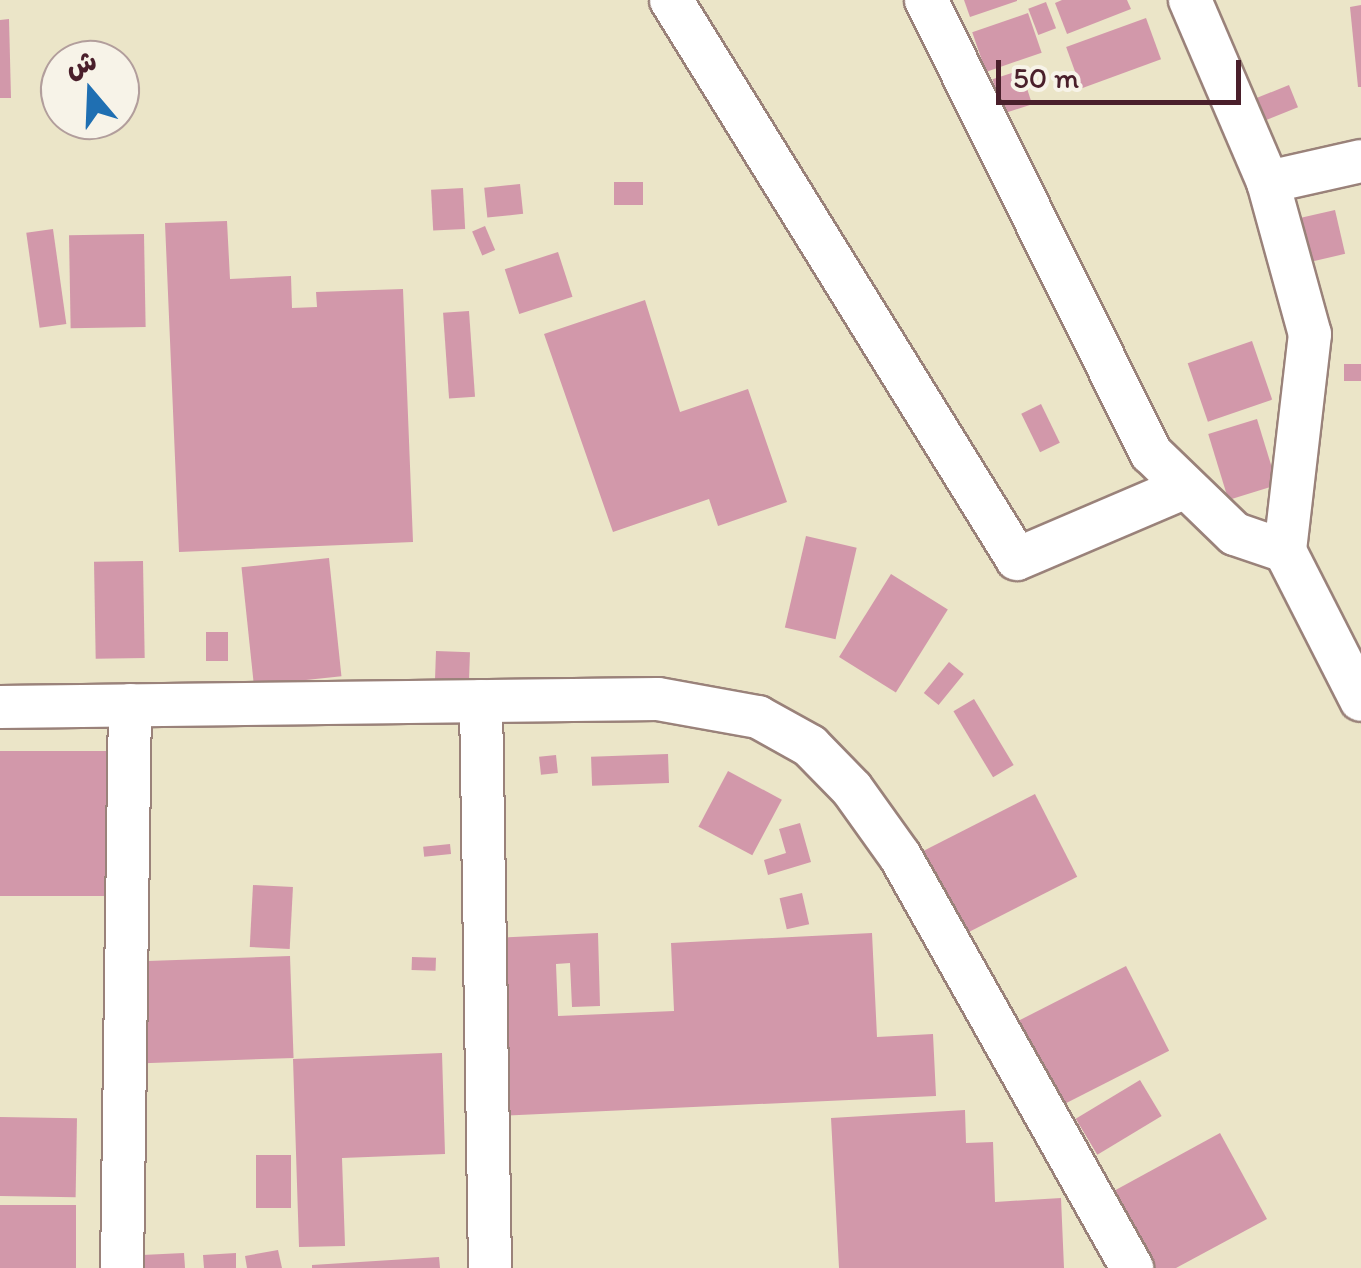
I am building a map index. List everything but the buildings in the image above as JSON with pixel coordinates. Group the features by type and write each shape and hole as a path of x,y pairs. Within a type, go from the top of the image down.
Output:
{"street":[{"path":"671,0 1017,559 1181,489"},
{"path":"926,0 1060,280 1150,454 1181,489 1234,534 1285,550"},
{"path":"1190,0 1268,182 1310,334 1285,550 1361,700"},
{"path":"1268,182 1361,161"},
{"path":"481,700 490,1268"},
{"path":"0,707 481,700 708,704 758,718 810,746 852,789 900,856 1132,1268"},
{"path":"122,1268 130,705"}]}
